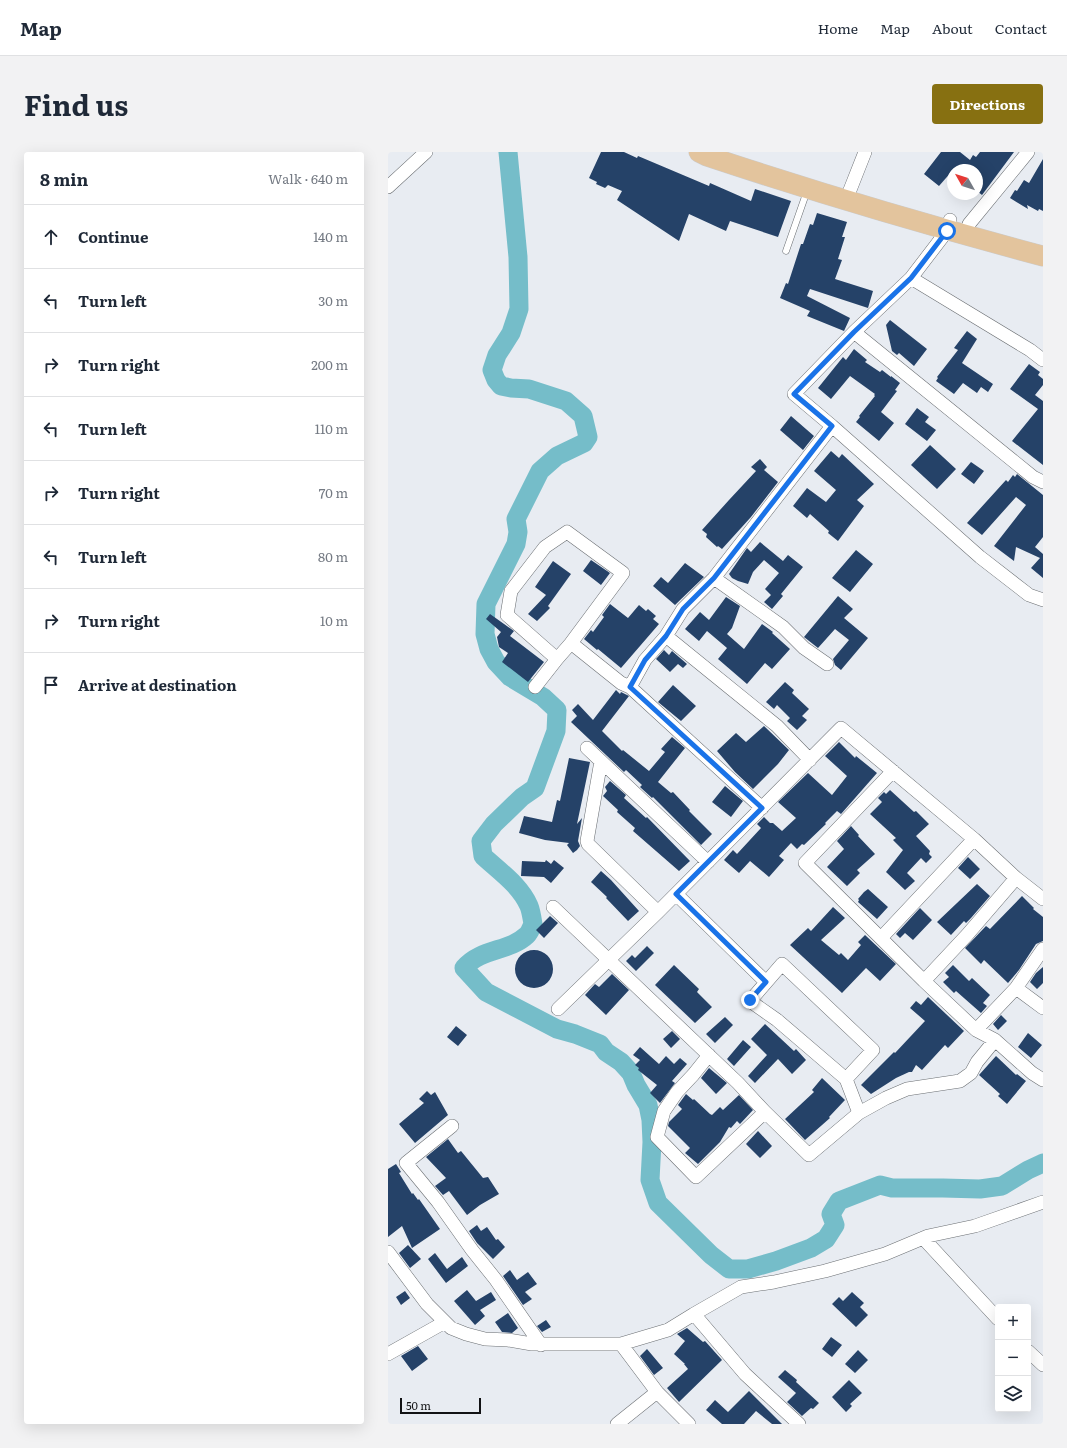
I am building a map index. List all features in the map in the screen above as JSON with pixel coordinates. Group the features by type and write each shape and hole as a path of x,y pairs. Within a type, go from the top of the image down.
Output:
{"main road":[{"path":"699,152 707,156 808,189 1043,245"},
{"path":"729,152 850,190 1043,256"}],"street":[{"path":"388,187 426,152"},
{"path":"850,190 865,152"},
{"path":"1028,152 955,225 911,278 854,332 794,394 980,557 1028,595 1043,600"},
{"path":"911,278 1030,350 1043,360"},
{"path":"854,332 1033,477 1043,482"},
{"path":"630,687 645,660 666,636 683,609 714,578 832,426"},
{"path":"535,687 571,643 623,573 567,532 545,547 511,591 507,615 557,659"},
{"path":"714,578 783,627 804,648 827,664"},
{"path":"666,636 777,726 810,760"},
{"path":"571,643 621,683 630,687 762,808"},
{"path":"558,1009 658,912 841,728 974,839 1016,878 1043,899"},
{"path":"588,748 708,862"},
{"path":"601,761 587,841 588,844 658,912"},
{"path":"893,771 805,863 924,981 976,1030 995,1040 1032,1073 1043,1080"},
{"path":"881,938 974,839"},
{"path":"924,981 967,936 1016,878"},
{"path":"676,894 766,982"},
{"path":"553,907 738,1083 809,1155 859,1113 886,1098 907,1089 960,1081 971,1073 977,1062 995,1040"},
{"path":"976,1030 1016,988 1043,949"},
{"path":"846,1079 873,1050 782,964 750,1000 777,1020 846,1079 859,1113"},
{"path":"1016,988 1043,1008"},
{"path":"709,1055 677,1092 664,1112 657,1137 696,1177 765,1112"},
{"path":"452,1126 406,1163 438,1202 472,1250 496,1280 540,1345"},
{"path":"388,1252 419,1294 445,1322 451,1328 466,1334 540,1345 621,1344 668,1330 741,1288 825,1270 885,1254 923,1238 975,1226 1043,1202"},
{"path":"923,1238 995,1316"},
{"path":"694,1314 745,1374 799,1424"},
{"path":"388,1354 445,1322"},
{"path":"621,1344 657,1392 689,1424"},
{"path":"1031,1354 1043,1365"},
{"path":"617,1424 657,1392"}],"lane":[{"path":"786,251 808,189"}],"building":[{"path":"601,152 624,152 637,158 638,156 709,186 710,183 751,201 755,189 791,201 778,237 730,221 726,231 689,214 679,241 617,200 622,191 608,185 605,188 596,184 597,182 589,178"},
{"path":"941,152 960,152 970,160 973,155 976,157 980,152 1014,152 983,194 983,164 947,164 947,177 939,186 924,174"},
{"path":"1043,159 1043,211 1039,209 1038,211 1027,205 1028,209 1010,198 1015,190 1017,191 1024,180 1029,183"},
{"path":"817,213 847,222 842,237 845,237 838,259 842,260 835,279 873,291 868,308 810,289 807,296 850,318 844,331 807,316 810,311 780,298 786,283 788,284 801,244 803,244 810,224 813,225"},
{"path":"890,320 927,349 914,366 899,353 897,355 892,351 886,325"},
{"path":"967,331 977,339 962,363 993,384 988,392 981,387 977,393 963,383 954,394 936,381 938,378 937,377 958,350 954,348"},
{"path":"854,349 867,360 865,362 880,372 882,370 900,383 895,390 897,391 881,412 894,423 879,441 856,422 875,394 850,376 831,399 818,388 843,357 846,360"},
{"path":"1029,364 1040,372 1038,375 1043,379 1043,385 1035,395 1043,401 1043,465 1012,441 1038,409 1010,389"},
{"path":"917,408 929,417 925,422 936,430 927,441 905,424"},
{"path":"791,416 814,436 803,450 780,430"},
{"path":"930,445 956,469 937,489 911,465"},
{"path":"831,451 839,458 842,454 874,484 857,500 864,506 838,541 810,514 807,518 793,506 807,488 826,502 836,490 814,471"},
{"path":"760,459 767,467 764,470 778,482 751,517 722,549 718,546 717,547 706,537 707,534 702,530 756,471 751,467"},
{"path":"971,462 984,471 974,484 961,474"},
{"path":"1017,474 1043,495 1043,537 1035,547 1043,554 1043,578 1031,568 1040,558 1016,547 1014,561 994,546 1026,505 1016,497 982,535 967,523 1006,480 1008,482 1013,475 1015,477"},
{"path":"760,542 783,561 788,555 803,567 781,594 783,596 772,609 764,602 771,595 765,589 779,573 764,560 753,572 748,584 732,578 729,574 747,548 751,552"},
{"path":"856,550 873,564 850,592 832,578"},
{"path":"591,560 610,573 601,585 583,571"},
{"path":"553,561 571,574 548,606 550,608 537,621 528,614 546,595 535,587"},
{"path":"685,563 704,577 675,605 653,586 661,577 668,583"},
{"path":"838,596 853,609 844,618 868,638 841,670 835,665 833,659 849,640 835,629 818,648 804,637"},
{"path":"726,597 740,606 732,628 727,634 744,649 762,624 773,632 772,633 790,649 772,669 765,663 747,684 718,659 727,648 707,631 699,641 685,629 700,612 709,620"},
{"path":"610,604 628,618 639,605 646,611 648,609 656,616 653,619 659,624 621,668 584,639 591,630 593,632 604,617 602,615"},
{"path":"490,614 514,631 510,636 544,662 528,682 502,662 508,653 499,647 497,637 501,632 486,619"},
{"path":"664,650 669,655 672,651 687,664 683,668 678,664 670,672 656,659"},
{"path":"785,682 794,690 792,693 809,709 802,716 807,720 797,730 787,721 790,718 777,705 774,709 766,702"},
{"path":"673,685 696,706 681,721 658,702"},
{"path":"616,690 620,694 621,692 629,696 602,731 622,751 623,750 649,771 665,752 661,749 672,737 685,748 658,782 671,793 673,792 690,810 689,811 712,834 701,845 653,797 652,798 640,787 642,785 626,770 624,772 571,722 577,716 572,710 578,704 593,720"},
{"path":"764,726 789,750 778,764 753,789 735,772 717,751 736,733 746,742"},
{"path":"839,742 855,758 856,756 877,773 841,814 837,811 804,845 802,844 797,849 791,843 779,856 784,860 769,877 750,861 739,873 724,860 733,850 737,854 761,828 757,824 764,817 782,831 796,818 778,802 808,773 832,795 847,776 825,756"},
{"path":"569,758 590,762 577,824 582,818 578,841 580,846 573,853 567,845 569,843 545,840 519,833 524,816 552,822 557,800 560,801"},
{"path":"610,781 626,795 624,798 646,818 647,817 690,861 679,871 633,831 635,828 617,812 618,810 603,796 607,791 605,787"},
{"path":"725,786 743,801 731,817 712,802"},
{"path":"890,790 914,812 916,811 929,824 916,836 930,851 929,854 932,857 926,863 921,858 907,873 915,881 905,890 886,872 903,850 893,840 896,838 870,814 882,802 878,798 884,792 886,794"},
{"path":"851,826 875,854 857,870 860,873 847,886 827,867 844,849 837,841"},
{"path":"968,857 980,869 970,879 958,868"},
{"path":"546,860 551,864 554,860 564,868 551,883 544,877 521,876 522,861 545,862"},
{"path":"601,871 639,911 628,921 606,898 607,897 591,882"},
{"path":"977,884 990,896 966,923 964,921 951,935 937,922"},
{"path":"868,889 888,907 877,919 858,902 858,899"},
{"path":"1022,896 1034,908 1033,909 1043,917 1043,941 1036,944 1019,970 1008,983 984,960 981,964 965,948 986,926 990,929"},
{"path":"833,907 845,918 821,940 839,955 841,953 848,960 861,945 858,942 865,935 896,964 880,981 866,968 842,993 790,945 808,928 811,931"},
{"path":"920,908 932,920 913,940 905,933 900,938 896,934"},
{"path":"550,916 558,923 544,938 536,930"},
{"path":"647,946 654,953 636,971 626,961 632,955 635,958"},
{"path":"530,950 538,950 548,955 552,962 552,976 548,983 538,988 530,988 520,983 518,980 515,973 515,965 520,955 523,953"},
{"path":"674,965 699,989 697,992 712,1007 695,1023 655,985"},
{"path":"953,965 969,981 972,978 990,995 983,1003 987,1006 981,1013 956,991 954,993 943,982 949,977 945,973"},
{"path":"1043,967 1043,983 1037,989 1030,982 1036,973"},
{"path":"612,974 629,990 606,1015 585,995 595,984 599,987"},
{"path":"928,997 964,1031 948,1048 945,1045 922,1070 916,1065 912,1072 896,1078 871,1094 861,1085 894,1052 895,1053 925,1021 910,1008 916,1001 921,1005"},
{"path":"1001,1015 1007,1021 998,1030 993,1024"},
{"path":"725,1017 733,1025 715,1043 706,1034"},
{"path":"765,1024 794,1051 796,1049 806,1060 792,1074 778,1059 755,1083 748,1076 767,1055 751,1039"},
{"path":"456,1026 467,1035 458,1046 447,1037"},
{"path":"672,1031 680,1039 671,1048 663,1039"},
{"path":"1028,1033 1042,1045 1031,1058 1018,1047"},
{"path":"743,1040 751,1047 734,1066 727,1059"},
{"path":"640,1047 659,1064 666,1056 674,1064 680,1058 687,1064 672,1081 675,1083 660,1103 650,1093 657,1085 638,1070 639,1068 635,1065 640,1060 633,1055"},
{"path":"996,1056 1016,1075 1017,1074 1026,1081 1007,1104 998,1096 1000,1094 979,1075"},
{"path":"709,1068 727,1083 716,1094 701,1078"},
{"path":"822,1078 845,1100 829,1117 830,1118 805,1140 785,1119 814,1092 812,1090"},
{"path":"427,1091 431,1095 435,1092 448,1115 415,1143 399,1124 424,1103 419,1099"},
{"path":"686,1094 712,1115 720,1107 723,1110 739,1095 753,1110 740,1124 737,1121 731,1128 729,1127 720,1142 698,1164 685,1153 690,1148 668,1126 669,1122 682,1109 678,1105"},
{"path":"758,1131 772,1146 760,1158 746,1144"},
{"path":"448,1139 458,1153 461,1151 483,1178 488,1177 499,1194 480,1205 467,1215 449,1191 443,1195 435,1186 446,1178 426,1157"},
{"path":"396,1164 401,1172 399,1173 412,1194 413,1193 418,1200 419,1199 440,1229 412,1248 402,1226 388,1237 388,1169"},
{"path":"477,1225 481,1231 487,1227 496,1240 498,1239 505,1247 493,1259 477,1243 469,1231"},
{"path":"408,1245 421,1259 410,1268 399,1253"},
{"path":"435,1253 447,1269 462,1257 468,1266 446,1283 428,1259"},
{"path":"510,1270 517,1280 528,1272 537,1284 525,1292 532,1299 523,1305 503,1276"},
{"path":"467,1290 476,1301 491,1292 496,1300 480,1310 485,1316 475,1325 454,1301"},
{"path":"405,1291 410,1298 401,1305 396,1297"},
{"path":"852,1292 864,1303 860,1307 868,1315 856,1327 832,1304 839,1297 843,1301"},
{"path":"508,1313 518,1328 512,1333 502,1332 495,1322"},
{"path":"546,1320 551,1327 542,1332 537,1326"},
{"path":"687,1328 703,1342 705,1341 722,1360 679,1402 667,1388 688,1369 685,1364 674,1354 685,1341 677,1334"},
{"path":"831,1337 842,1345 832,1357 822,1349"},
{"path":"418,1346 428,1359 412,1371 401,1356"},
{"path":"647,1349 663,1368 654,1375 640,1356"},
{"path":"858,1350 868,1360 855,1373 845,1364"},
{"path":"785,1370 819,1403 802,1416 787,1402 796,1393 778,1377"},
{"path":"849,1380 862,1393 850,1404 852,1406 846,1412 832,1397"},
{"path":"749,1391 782,1424 772,1424 756,1411 744,1424 722,1424 706,1410 715,1400 728,1412"}],"waterway":[{"path":"508,152 518,257 519,309 511,333 497,355 492,370 496,380 501,386 529,389 566,401 583,416 588,437 584,443 557,456 540,471 516,519 518,532 516,544 486,604 485,634 489,649 496,662 510,677 543,697 557,710 556,731 535,788 522,797 494,824 481,841 483,856 509,879 525,898 530,908 533,924 528,934 520,940 512,945 478,957 464,968 486,992 557,1029 575,1034 600,1044 606,1052 621,1062 631,1073 636,1085 648,1105 651,1120 652,1142 650,1180 658,1203 711,1255 729,1269 748,1269 776,1261 811,1248 826,1239 835,1225 831,1214 839,1201 880,1185 892,1188 980,1189 1002,1186 1028,1170 1043,1163"}],"route":[{"path":"750,1000 766,982 676,894 762,808 630,687 645,660 666,636 683,609 714,578 832,426 794,394 854,332 911,278 947,231"}]}
